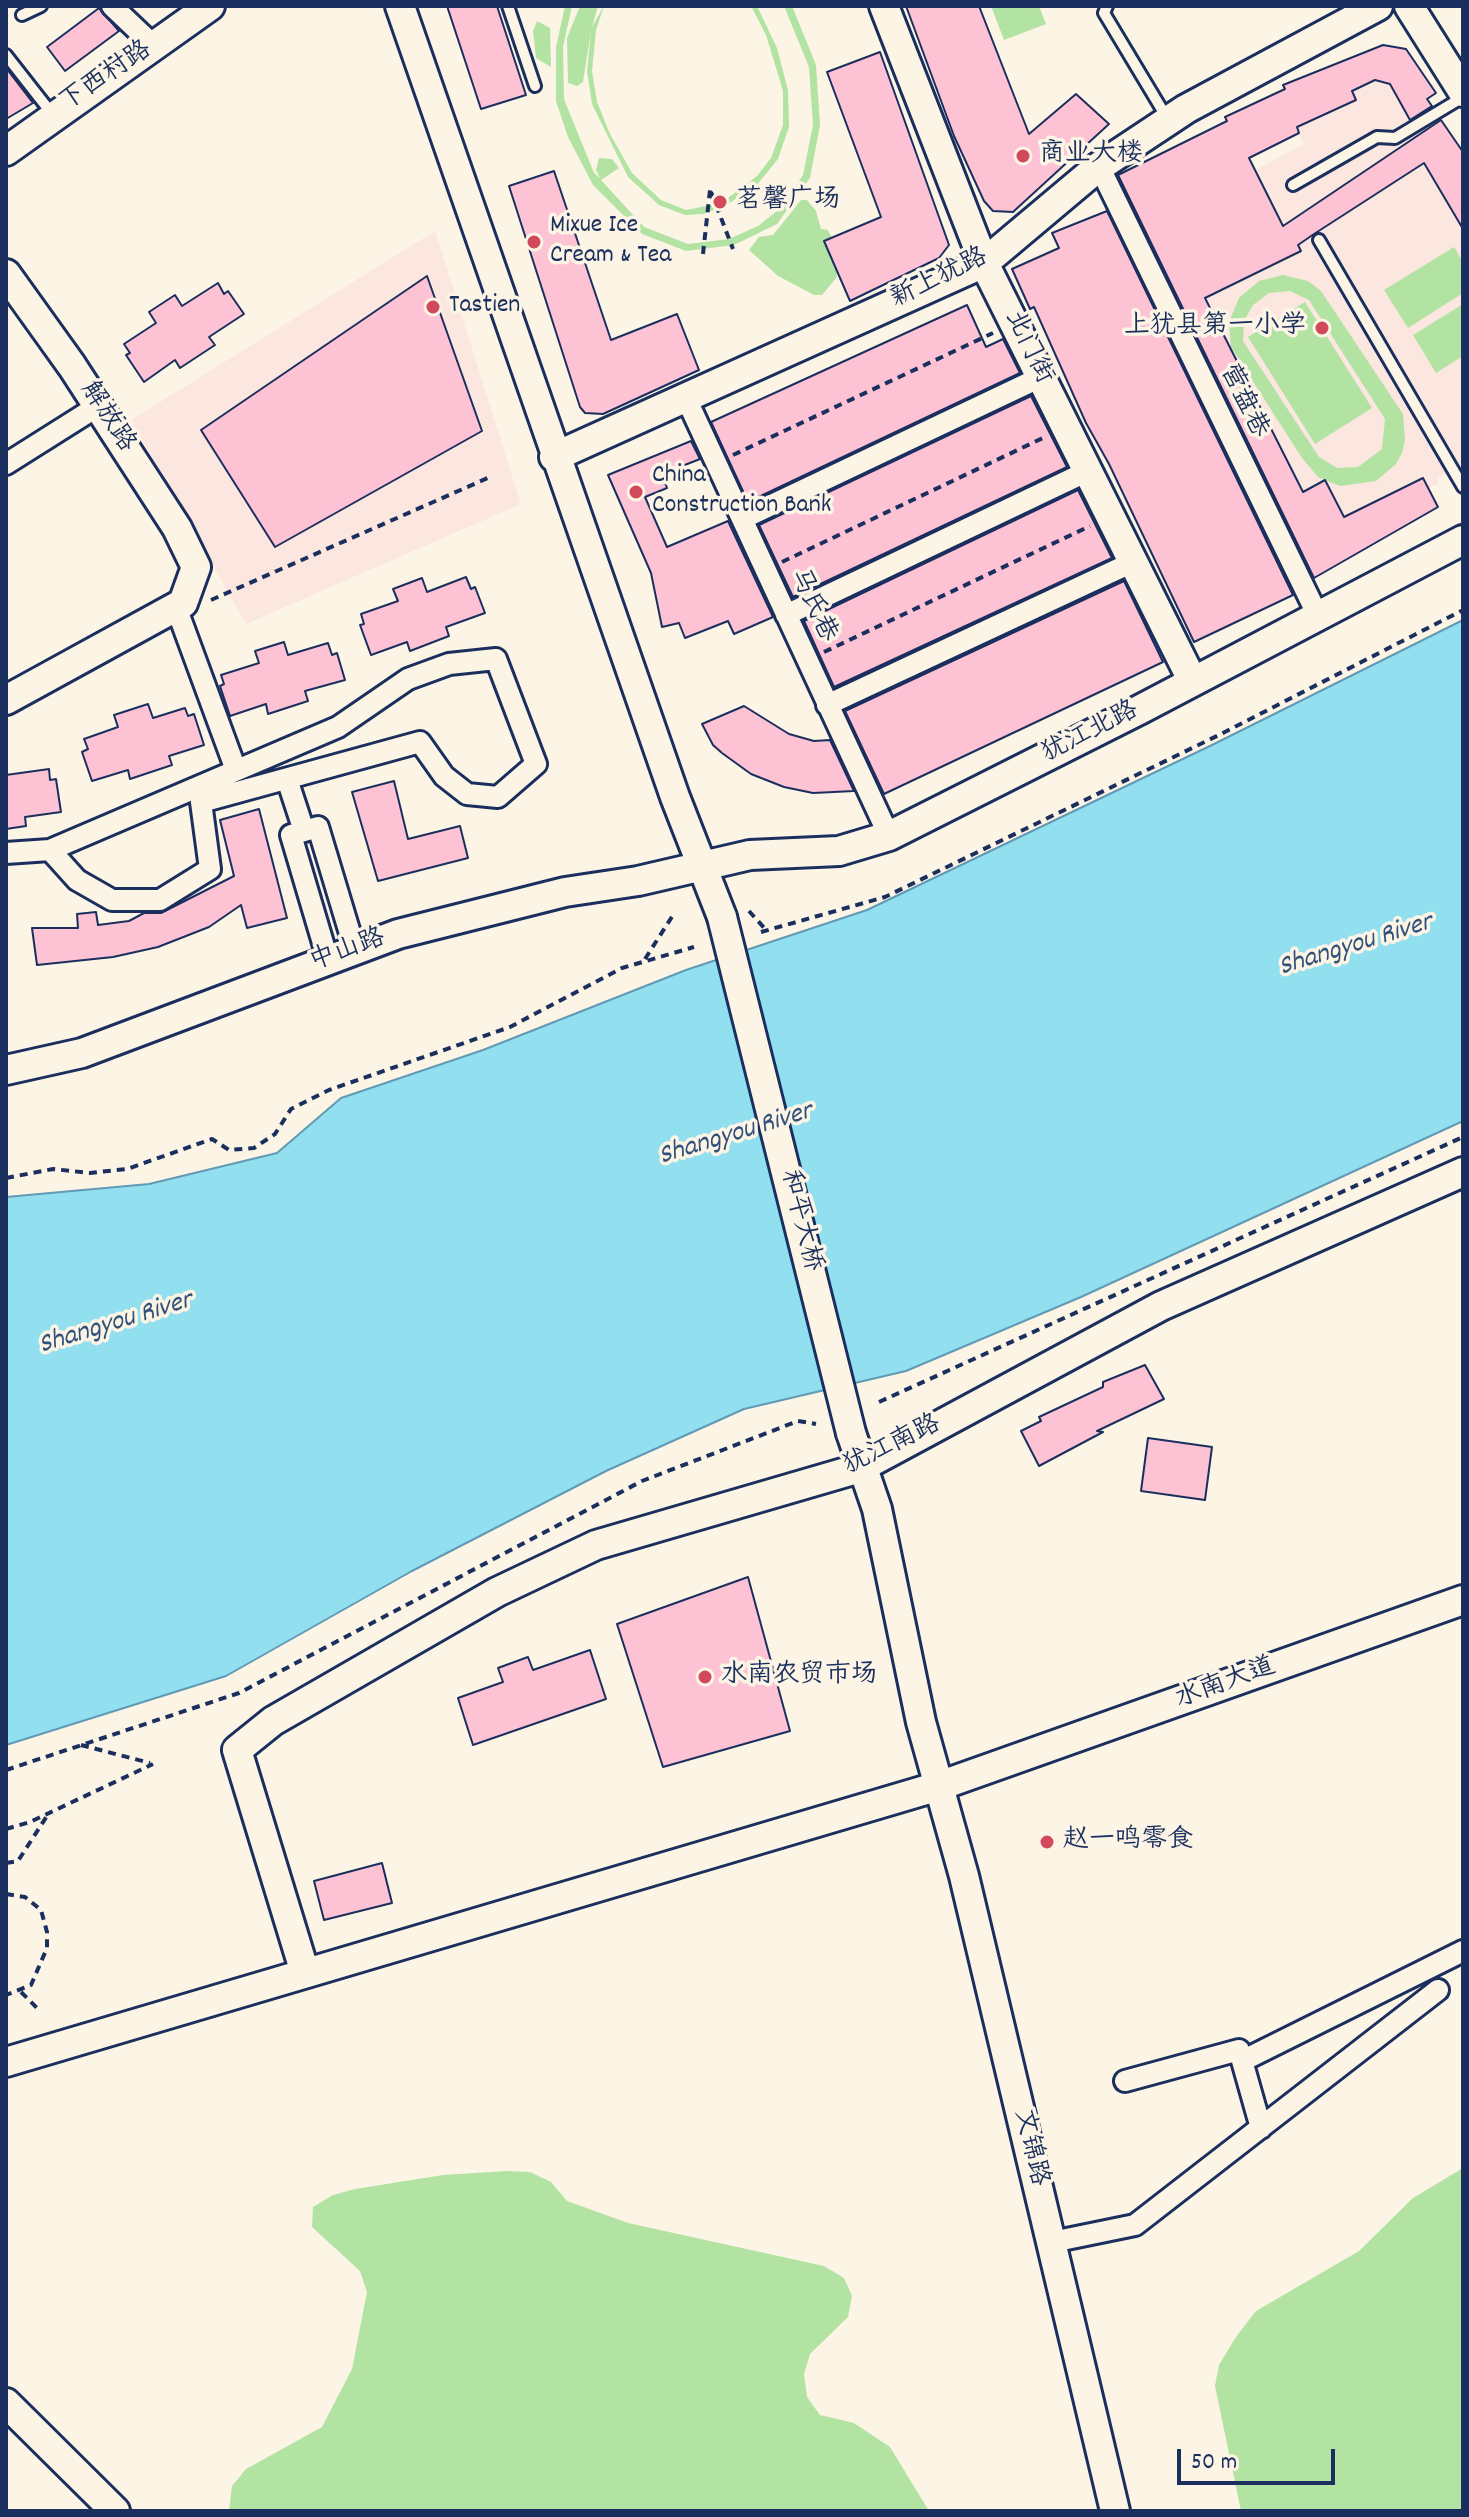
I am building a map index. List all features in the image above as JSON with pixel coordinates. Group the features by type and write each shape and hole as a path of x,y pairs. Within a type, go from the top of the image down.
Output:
{"street":[{"path":"112,6 154,46"},
{"name":"下西村路","path":"6,151 210,6"},
{"name":"和平大桥","path":"400,6 554,457 700,867 736,914 860,1468"},
{"name":"北门街","path":"884,6 984,263 1192,680"},
{"name":"新上犹路","path":"554,457 984,263 1099,166 1168,121 1378,6"},
{"path":"1409,6 1463,94"},
{"name":"营盘巷","path":"1099,166 1318,616"},
{"name":"解放路","path":"6,274 98,406 177,528 196,567 183,603 176,607"},
{"path":"742,519 1041,377"},
{"name":"马氏巷","path":"686,398 889,836"},
{"path":"6,464 98,406"},
{"path":"786,615 1088,471"},
{"name":"犹江北路","path":"700,867 750,855 839,851 889,836 1463,540"},
{"path":"827,705 1133,562"},
{"path":"6,700 176,607 236,770"},
{"path":"6,853 50,850 338,727 408,679 449,664 496,659 536,764 498,797 467,794 444,776 420,742 201,802 210,869 160,900 112,900 77,880 50,850"},
{"path":"287,779 304,831"},
{"path":"328,960 291,835 318,827 355,950"},
{"name":"中山路","path":"6,1070 82,1053 398,934 565,892 700,867"},
{"name":"犹江南路","path":"305,1973 237,1750 273,1721 497,1592 596,1545 860,1468 1161,1306 1463,1172"},
{"name":"文锦路","path":"860,1468 877,1509 921,1722 964,1876 1115,2511"},
{"name":"水南大道","path":"8,2062 939,1786 1463,1600"},
{"path":"1242,2061 1463,1951"},
{"path":"1052,2242 1135,2225 1438,1990"},
{"path":"1125,2081 1239,2050 1261,2128"},
{"path":"6,2403 115,2511"}],"lane":[{"path":"22,15 41,6"},
{"path":"508,6 535,86"},
{"path":"1107,6 1104,13 1168,121"},
{"path":"6,55 53,115"},
{"path":"1293,185 1377,137 1395,138 1463,94"},
{"path":"1319,240 1463,487"}],"path":[{"path":"703,254 710,190 733,249"},
{"path":"716,463 1014,324"},
{"path":"765,570 1066,427"},
{"path":"205,602 490,477"},
{"path":"807,660 1110,516"},
{"path":"761,932 885,897 1463,610"},
{"path":"644,961 675,912"},
{"path":"736,914 767,931"},
{"path":"6,1178 53,1169 90,1173 127,1169 212,1139 229,1150 254,1148 275,1134 291,1109 329,1090 510,1027 622,968 694,947"},
{"path":"879,1402 1463,1137"},
{"path":"6,1770 239,1693 642,1481 798,1421 816,1424"},
{"path":"6,1829 49,1813 153,1764 81,1745"},
{"path":"6,1863 18,1861 49,1813"},
{"path":"6,1894 25,1897 41,1910 47,1932 42,1962 31,1985 21,1992 6,1995"},
{"path":"21,1992 40,2011"}],"shaded area":[{"name":"上犹县第一小学","path":"1375,80 1390,84 1406,112 1427,99 1463,152 1463,212 1456,216 1463,229 1463,466 1437,478 1439,483 1428,488 1423,478 1288,547 1139,238 1259,179 1255,170 1304,144 1297,127 1356,100 1352,91"},
{"path":"435,231 521,504 246,624 131,420"}],"green space":[{"path":"565,6 572,6 563,47 564,99 594,173 600,178 596,170 599,158 612,159 619,168 601,180 644,227 688,244 729,239 758,226 782,207 803,175 813,125 809,67 784,6 792,6 816,65 820,125 810,178 777,224 734,245 686,251 642,234 593,185 568,137 556,101 556,47"},
{"path":"580,6 598,6 592,27 604,6 596,30 592,71 597,102 610,134 632,173 661,200 686,210 721,203 757,176 771,158 783,125 783,91 766,35 751,6 757,6 777,48 788,90 789,127 778,159 756,186 728,204 704,214 685,215 659,205 628,177 592,104 587,71 591,31 583,82 577,86 568,83 567,38"},
{"path":"991,6 1039,6 1046,24 1004,40"},
{"path":"537,21 550,28 551,67 536,58 533,31"},
{"path":"801,200 807,200 816,211 821,229 828,230 834,242 837,277 822,295 814,295 778,276 749,250 759,237 773,235"},
{"path":"1454,247 1463,262 1463,293 1408,328 1384,290"},
{"path":"1283,275 1308,281 1321,291 1403,414 1405,440 1402,453 1396,464 1376,481 1340,486 1318,477 1302,458 1231,347 1229,322 1239,298 1259,281","holes":["1290,291 1309,300 1385,419 1382,449 1358,467 1337,468 1319,457 1243,341 1244,321 1253,305 1269,293"]},
{"path":"1305,302 1372,408 1315,444 1248,337"},
{"path":"1463,304 1463,356 1436,373 1413,335"},
{"path":"1463,2168 1463,2511 1241,2511 1215,2386 1219,2365 1236,2337 1256,2311 1359,2251 1413,2198"},
{"path":"530,2172 551,2182 567,2201 628,2223 824,2266 844,2278 852,2296 848,2317 810,2354 804,2374 807,2397 820,2415 854,2423 890,2447 929,2511 229,2511 232,2486 246,2469 322,2427 352,2369 367,2292 360,2271 312,2227 313,2207 333,2195 355,2189 443,2175"}],"water":[{"name":"Shangyou River","path":"1463,620 1463,1121 1081,1297 906,1371 744,1409 606,1471 412,1571 226,1676 6,1745 6,1197 149,1184 277,1153 341,1098 483,1050 686,970 867,910 1212,745"}],"building":[{"path":"447,6 497,6 526,95 481,109"},
{"path":"906,6 979,6 1029,134 1076,94 1109,124 1013,212 993,211 984,201 954,136"},
{"path":"99,8 119,31 65,71 47,47"},
{"path":"1383,45 1406,49 1436,93 1427,99 1432,106 1410,120 1390,84 1375,80 1352,91 1356,100 1297,127 1299,133 1249,158 1283,226 1441,120 1463,152 1463,229 1424,163 1298,245 1301,251 1205,298 1303,492 1325,480 1344,517 1423,478 1438,507 1314,578 1118,175 1227,121 1225,117 1285,89 1283,85"},
{"path":"880,52 949,245 939,258 850,301 824,241 881,217 827,72"},
{"path":"6,68 33,103 6,119"},
{"path":"554,171 611,340 677,314 699,370 603,414 585,413 580,407 509,186"},
{"path":"1107,211 1293,595 1194,642 1109,464 1086,423 1034,307 1030,309 1012,269 1059,248 1052,233"},
{"path":"427,276 482,431 275,547 201,430"},
{"path":"218,283 224,294 228,291 244,314 209,337 215,345 180,368 175,360 144,382 126,355 130,353 124,344 156,323 149,312 175,295 182,306"},
{"path":"967,305 986,347 1003,339 1020,373 748,502 711,422"},
{"path":"1031,396 1067,467 793,597 759,525"},
{"path":"691,441 700,459 662,474 667,488 645,497 667,547 728,521 773,617 734,634 728,621 685,638 679,623 662,627 651,573 608,475"},
{"path":"1078,490 1112,558 834,687 804,621"},
{"path":"466,577 471,589 475,587 485,613 446,627 449,636 410,651 407,642 371,655 360,625 364,624 361,614 398,601 393,589 422,578 427,592"},
{"path":"1124,581 1163,662 884,794 845,711"},
{"path":"284,642 288,655 328,643 332,655 337,653 345,680 305,691 308,701 268,714 266,704 230,716 220,686 224,684 221,675 259,663 255,651"},
{"path":"148,704 153,718 185,708 188,716 194,714 204,745 169,756 172,765 130,779 128,770 92,781 82,752 88,749 84,739 118,727 114,715"},
{"path":"744,706 789,734 814,741 830,740 854,791 813,793 784,787 751,774 722,753 713,745 702,724"},
{"path":"49,769 50,780 56,779 61,812 25,817 26,826 6,829 6,775"},
{"path":"394,781 408,839 460,826 468,858 378,881 352,792"},
{"path":"259,809 287,918 247,928 241,905 209,927 158,947 113,957 37,965 32,928 78,928 77,914 96,912 98,925 129,921 144,913 161,913 234,876 220,820"},
{"path":"1145,1365 1164,1399 1097,1431 1103,1432 1039,1466 1021,1431 1041,1421 1039,1417 1103,1387 1103,1382"},
{"path":"1148,1438 1212,1447 1205,1500 1141,1491"},
{"name":"水南农贸市场","path":"748,1577 790,1731 663,1767 617,1624"},
{"path":"590,1650 606,1699 473,1745 458,1698 503,1682 498,1668 528,1657 533,1670"},
{"path":"382,1863 392,1903 324,1920 314,1881"}],"place":[{"name":"商业大楼","path":"1023,156"},
{"name":"茗馨广场","path":"720,202"},
{"name":"Mixue Ice Cream & Tea","path":"534,242"},
{"name":"Tastien","path":"433,307"},
{"name":"上犹县第一小学","path":"1322,328"},
{"name":"China Construction Bank","path":"636,492"},
{"name":"水南农贸市场","path":"705,1677"},
{"name":"赵一鸣零食","path":"1047,1842"}]}
